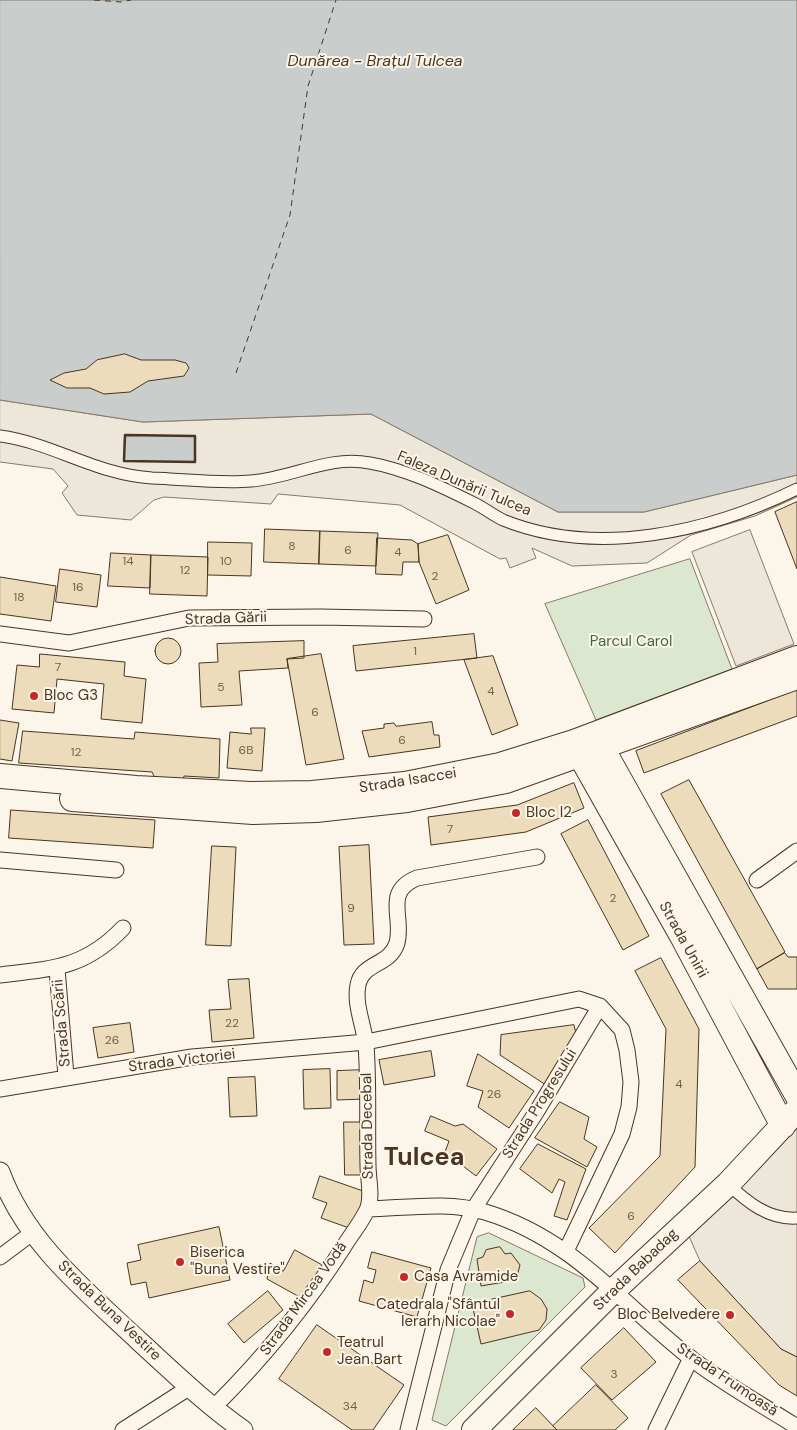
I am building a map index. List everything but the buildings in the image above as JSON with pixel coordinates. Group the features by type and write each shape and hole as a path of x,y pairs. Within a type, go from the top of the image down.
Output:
{"main road":[{"name":"Strada Isaccei","path":"0,776 218,792 312,793 405,784 585,746 623,723 797,658"},
{"name":"Strada Isaccei","path":"0,792 253,812 316,810 407,800 506,781 585,746 797,676"},
{"name":"Strada Unirii","path":"585,746 797,1096"},
{"name":"Strada Unirii","path":"585,746 682,936 790,1118"},
{"name":"Strada Babadag","path":"474,1430 614,1291 728,1184 790,1118"}],"street":[{"name":"Faleza Dunării Tulcea","path":"0,436 40,444 109,472 149,478 252,481 330,462 371,463 435,485 501,519 523,527 544,532 606,538 662,535 754,507 797,489"},
{"name":"Strada Gării","path":"0,634 68,643 189,618 320,617 424,619"},
{"path":"757,880 797,852"},
{"name":"Strada Decebal","path":"368,1209 366,1042 358,1004 358,984 367,969 388,958 394,952 397,941 398,891 405,883 417,878 537,857"},
{"path":"0,860 116,870"},
{"path":"0,975 57,969 85,958 107,945 123,928"},
{"name":"Strada Scării","path":"57,969 66,1076"},
{"path":"366,1042 579,999 600,1006 622,1030 627,1050 631,1082 629,1107 622,1134 566,1251"},
{"name":"Strada Progresului","path":"408,1430 448,1270 473,1210 538,1111 600,1006"},
{"name":"Strada Victoriei","path":"0,1089 66,1076 192,1057 366,1042"},
{"name":"Strada Buna Vestire","path":"0,1172 19,1215 32,1233 78,1285 190,1387 215,1406 237,1428"},
{"path":"728,1184 746,1201 768,1213 797,1218"},
{"name":"Strada Frumoasă","path":"368,1209 427,1207 473,1210 486,1213 526,1230 566,1251 594,1272 691,1358 797,1427"},
{"name":"Strada Mircea Vodă","path":"215,1406 280,1337 333,1264 368,1209"},
{"path":"0,1257 32,1233"},
{"path":"656,1430 691,1358"},
{"path":"123,1430 190,1387"}],"green space":[{"name":"Parcul Carol","path":"690,559 732,669 596,720 545,604"},
{"path":"489,1233 583,1278 585,1287 446,1426 432,1420 477,1237"}],"shaded area":[{"path":"0,400 143,422 371,414 558,512 644,512 797,475 797,497 755,516 691,535 647,563 572,566 532,548 536,558 510,568 506,558 500,559 400,505 278,494 271,504 164,497 154,500 131,520 77,515 62,493 68,486 53,469 0,462"},
{"path":"750,530 794,644 736,666 692,552"},
{"path":"797,1110 797,1357 781,1349 700,1261 684,1225"}],"water":[{"name":"Dunărea - Brațul Tulcea","path":"0,0 797,0 797,475 644,512 558,512 371,414 143,422 0,400"},
{"path":"125,435 195,436 195,462 124,461"}],"ferry route":[{"path":"94,0 121,2 131,0"},
{"path":"236,373 290,215 308,86 336,0"}],"wall":[{"path":"125,435 195,436 195,462 124,461 125,435"}],"place":[{"name":"Bloc G3","path":"34,696"},
{"name":"Bloc I2","path":"516,813"},
{"name":"Biserica \"Buna Vestire\"","path":"180,1262"},
{"name":"Casa Avramide","path":"404,1277"},
{"name":"Catedrala \"Sfântul Ierarh Nicolae\"","path":"510,1314"},
{"name":"Bloc Belvedere","path":"730,1315"},
{"name":"Teatrul Jean Bart","path":"327,1352"}],"district":[{"name":"Tulcea","path":"424,1158"}]}
